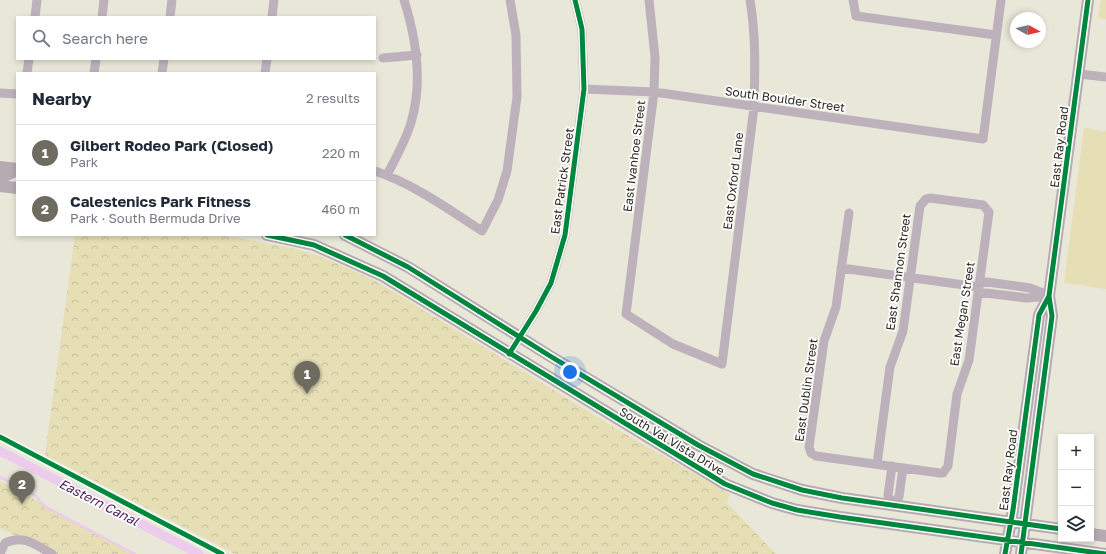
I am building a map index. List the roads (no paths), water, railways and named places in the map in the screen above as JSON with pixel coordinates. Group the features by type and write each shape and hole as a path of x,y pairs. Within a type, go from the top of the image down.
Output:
{"main road":[{"name":"East Ray Road","path":"1021,548 1052,316 1049,296 1088,0"},
{"path":"0,166 16,169"},
{"path":"0,176 5,176 16,170"},
{"path":"0,186 16,188"},
{"name":"South Val Vista Drive","path":"272,236 314,245 383,276 725,484 772,503 797,510 1007,540 1021,548 1106,554"},
{"name":"South Val Vista Drive","path":"347,236 408,267 519,337 734,466 777,483 802,490 891,505 1058,529"},
{"name":"East Ray Road","path":"1005,554 1011,522 1039,315 1049,296"},
{"path":"683,459 692,442"},
{"path":"888,524 891,505"},
{"path":"1094,534 1106,536"}],"street":[{"path":"35,16 37,0"},
{"path":"102,16 104,0"},
{"path":"170,16 172,0"},
{"path":"272,16 274,0"},
{"path":"387,175 403,143 412,119 417,93 417,55 413,28 404,0"},
{"path":"376,171 387,175 433,199 482,231 498,200 507,171 517,97 516,35 510,0"},
{"name":"East Patrick Street","path":"509,354 536,311 551,283 565,235 584,89 582,29 575,0"},
{"name":"East Ivanhoe Street","path":"649,0 655,57 654,92 626,314 673,344 722,364"},
{"name":"East Oxford Lane","path":"722,364 754,107 755,68 753,17 750,0"},
{"path":"853,0 856,16 996,35 1001,0"},
{"name":"South Boulder Street","path":"584,89 654,92 983,139 996,35"},
{"path":"384,58 417,55"},
{"path":"27,72 29,60"},
{"path":"94,72 96,60"},
{"path":"162,72 164,60"},
{"path":"265,72 267,60"},
{"path":"1078,74 1106,77"},
{"path":"0,93 16,94"},
{"name":"East Megan Street","path":"903,468 940,473 946,470 948,466 957,394 969,360 989,216 983,205 930,198 922,202"},
{"name":"East Shannon Street","path":"877,464 890,367 902,331 920,206 922,202"},
{"name":"East Dublin Street","path":"848,213 836,307 824,341 809,447 811,452 816,456 877,464"},
{"path":"841,268 979,287 1027,298 1049,296"},
{"path":"877,464 892,466 903,468 899,497 891,505 888,495 892,466"},
{"path":"0,554 5,543 14,539 23,539 52,554"}],"waterway":[{"name":"Eastern Canal","path":"0,451 199,554"},
{"path":"0,477 36,496 44,506 135,554"}],"place":[{"name":"Gilbert Rodeo Park (Closed)","path":"307,394"},
{"name":"Calestenics Park Fitness","path":"22,504"}]}
